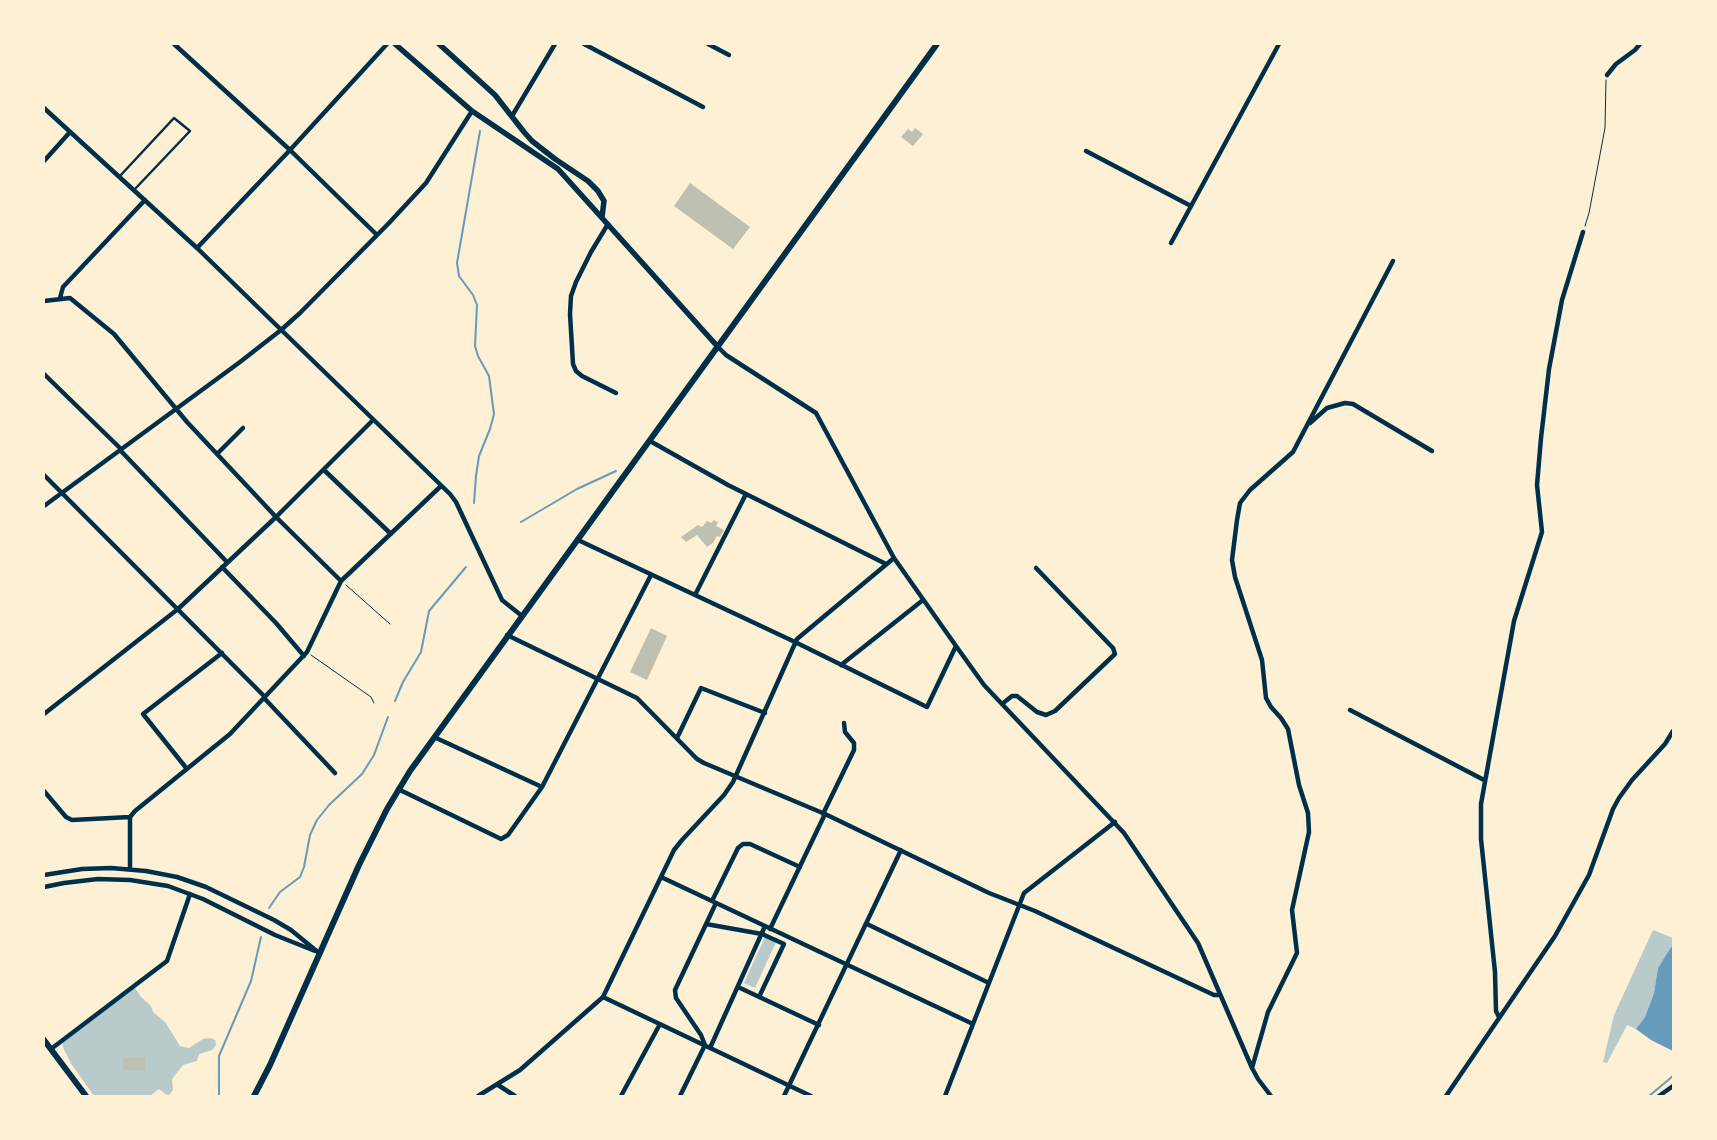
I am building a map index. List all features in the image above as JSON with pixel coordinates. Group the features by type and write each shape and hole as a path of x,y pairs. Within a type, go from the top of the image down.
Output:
{"main road":[{"path":"254,1096 370,843 398,789 507,635 718,348 937,44"},
{"path":"44,1040 86,1096"}],"street":[{"path":"174,44 290,150 377,235"},
{"path":"196,248 290,150 387,44"},
{"path":"395,44 472,112 558,169 718,348 816,413 894,558 984,685 1115,822 1198,943 1252,1068 1271,1096"},
{"path":"439,44 491,91 532,140 598,190 604,201 602,217"},
{"path":"512,116 555,44"},
{"path":"584,44 703,106"},
{"path":"708,44 729,55"},
{"path":"1171,242 1279,44"},
{"path":"1608,75 1616,64 1640,44"},
{"path":"44,108 196,248 441,486 456,502 502,600 522,616"},
{"path":"44,506 281,330 314,299 426,183 472,112"},
{"path":"44,161 70,132"},
{"path":"1086,151 1191,206"},
{"path":"60,298 62,287 145,200"},
{"path":"608,224 590,252 576,282 571,296 570,314 573,357 576,371 616,393"},
{"path":"1499,1018 1496,1012 1495,972 1481,839 1480,811 1484,780 1514,621 1542,532 1537,484 1540,438 1549,370 1562,300 1583,232"},
{"path":"1252,1068 1268,1012 1297,953 1292,910 1309,832 1308,813 1299,785 1288,729 1266,698 1262,660 1234,577 1232,560 1240,502 1293,452 1393,261"},
{"path":"44,301 68,297 114,334 217,454 276,517 342,581"},
{"path":"44,374 227,562"},
{"path":"1309,424 1327,408 1345,403 1353,404 1432,451"},
{"path":"44,714 178,609 276,517 373,420"},
{"path":"217,454 243,428"},
{"path":"650,441 746,494 886,564"},
{"path":"324,470 391,534"},
{"path":"44,475 222,652 334,773"},
{"path":"130,869 130,817 230,734 265,698 306,654 342,581 441,486"},
{"path":"695,595 746,494"},
{"path":"578,540 795,642 927,707 956,646"},
{"path":"478,1096 520,1070 603,997 678,843 724,795 736,777 795,642 802,634 894,558"},
{"path":"222,567 306,654"},
{"path":"1002,704 1012,696 1017,696 1037,712 1046,715 1055,711 1116,654 1113,648 1036,568"},
{"path":"398,789 497,838 505,838 542,787 651,575"},
{"path":"842,665 923,600"},
{"path":"507,635 637,698 701,761 824,814 994,895 1035,911 1214,995 1220,995"},
{"path":"188,769 142,714 222,652"},
{"path":"677,738 701,688 764,713"},
{"path":"1350,710 1484,780"},
{"path":"770,929 854,750 854,743 845,732 844,723"},
{"path":"1446,1096 1542,957 1574,904 1589,875 1613,808 1619,798 1665,744 1673,731"},
{"path":"434,737 542,787"},
{"path":"44,791 66,817 72,820 130,817"},
{"path":"945,1096 1025,891 1115,822"},
{"path":"680,1096 705,1046 701,1035 676,998 675,990 706,924 738,848 743,844 750,844 800,867"},
{"path":"784,1096 901,850"},
{"path":"44,875 82,868 130,869 177,877 221,894 284,926 319,953"},
{"path":"661,877 973,1024"},
{"path":"44,888 64,883 98,879 130,880 168,886 203,899 275,935 319,953"},
{"path":"51,1049 167,961 190,894"},
{"path":"706,924 762,934 784,944 758,997"},
{"path":"866,924 989,983"},
{"path":"710,1048 765,926"},
{"path":"738,987 819,1025"},
{"path":"603,997 811,1096"},
{"path":"621,1096 660,1024"},
{"path":"498,1085 515,1096"},
{"path":"1659,1096 1673,1086"}],"lane":[{"path":"119,177 174,118 190,131 134,190"}],"path":[{"path":"1583,232 1589,213 1605,128 1608,75"},
{"path":"342,581 390,624"},
{"path":"306,654 371,697 374,703"}],"shaded area":[{"path":"1653,930 1673,938 1673,946 1658,968 1654,993 1645,1017 1636,1029 1627,1025 1607,1063 1603,1062 1614,1015"},
{"path":"765,937 776,942 755,988 744,983"},
{"path":"135,988 151,1006 153,1012 165,1022 180,1046 189,1048 203,1039 210,1038 215,1040 216,1045 212,1050 199,1054 197,1061 183,1065 172,1079 173,1090 168,1096 159,1089 150,1096 94,1096 72,1065 62,1042"}],"water":[{"path":"1673,946 1673,1051 1651,1040 1636,1029 1645,1017 1654,993 1658,968"}],"building":[{"path":"915,128 923,134 913,146 901,137 908,129 912,132"},
{"path":"690,183 750,227 733,249 674,206"},
{"path":"713,520 718,522 716,526 724,530 720,537 717,536 713,543 707,547 697,535 686,542 681,537 698,525 702,527 707,521 712,523"},
{"path":"651,628 667,636 647,680 630,672"},
{"path":"123,1058 145,1058 145,1070 123,1070"}],"waterway":[{"path":"474,503 479,456 494,414 489,376 478,356 475,346 477,305 473,295 459,276 457,263 480,131"},
{"path":"521,522 577,489 616,471"},
{"path":"395,701 403,682 421,652 429,611 466,567"},
{"path":"269,908 280,892 300,877 304,867 310,835 317,820 329,805 362,774 374,755 388,717"},
{"path":"219,1096 219,1056 251,981 261,937"},
{"path":"1649,1096 1673,1076"}]}
